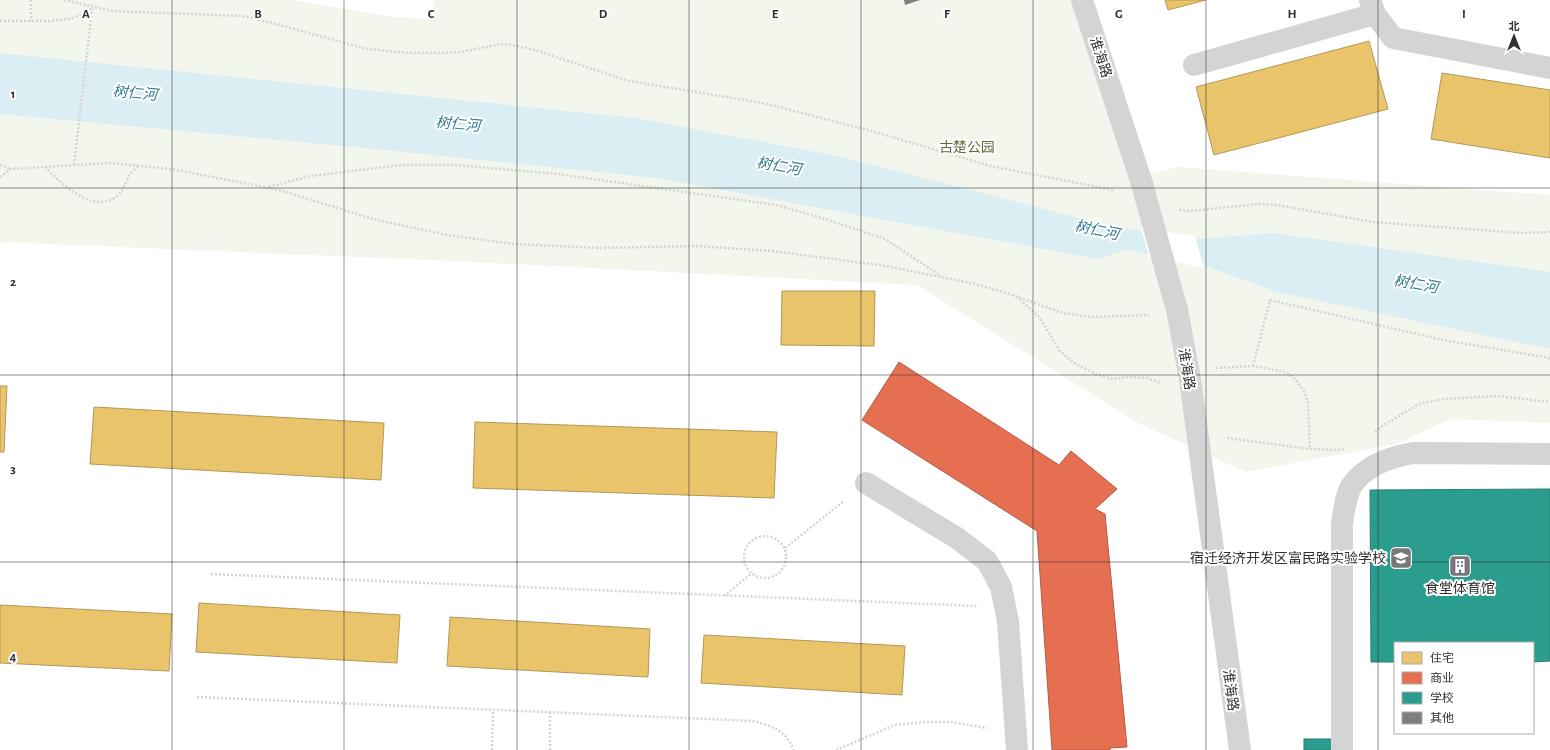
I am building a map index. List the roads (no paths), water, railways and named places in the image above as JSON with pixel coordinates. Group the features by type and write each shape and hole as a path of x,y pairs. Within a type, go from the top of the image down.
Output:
{"street":[{"name":"淮海路","path":"1082,0 1142,184 1178,313 1189,376 1240,750"},
{"path":"1194,65 1372,7 1393,38 1550,68"},
{"path":"1342,750 1342,524 1345,504 1352,486 1374,465 1394,457 1413,453 1550,454"},
{"path":"866,483 957,538 987,561 1001,587 1008,621 1017,742"}],"water":[{"name":"树仁河","path":"0,53 636,118 842,157 1110,226 1200,239 1273,233 1550,272 1550,348 1277,292 1209,267 1127,250 1098,259 656,178 365,148 0,114"}],"place":[{"name":"宿迁经济开发区富民路实验学校","path":"1401,558"},
{"name":"食堂体育馆","path":"1460,566"}],"park label":[{"name":"古楚公园","path":"967,147"}]}
